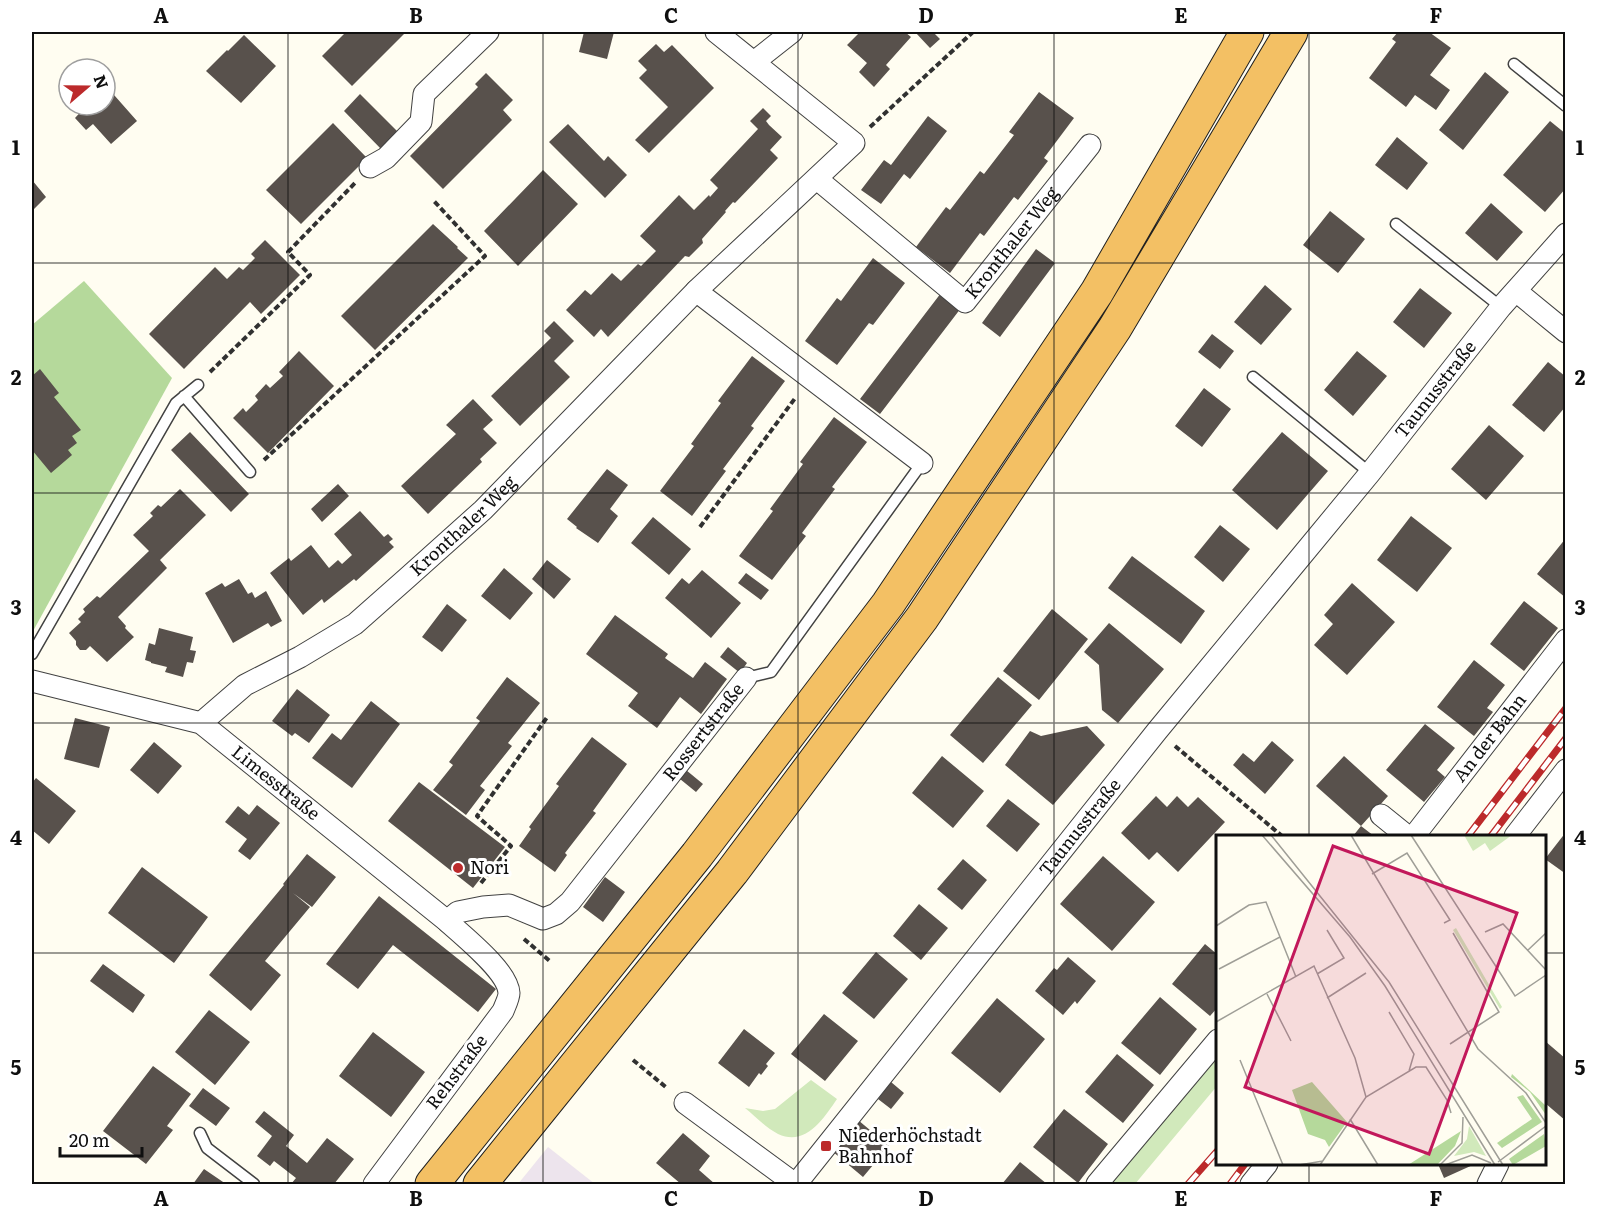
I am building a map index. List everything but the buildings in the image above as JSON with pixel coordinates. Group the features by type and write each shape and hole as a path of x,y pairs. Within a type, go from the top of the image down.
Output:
{"highway":[{"path":"432,1185 697,855 888,604 1097,292 1247,32"},
{"path":"480,1185 732,872 922,618 1115,328 1291,32"}],"street":[{"path":"370,167 386,158 421,122 424,94 488,32"},
{"path":"716,32 854,143"},
{"path":"754,62 792,32"},
{"name":"Kronthaler Weg","path":"201,723 245,685 300,657 355,624 483,510 696,291 854,143"},
{"name":"Kronthaler Weg","path":"817,179 965,302 1090,145"},
{"name":"Taunusstraße","path":"796,1185 1157,731 1370,473 1502,308 1566,234"},
{"path":"696,291 922,463"},
{"path":"1516,291 1566,332"},
{"name":"An der Bahn","path":"1416,835 1566,640"},
{"name":"Rossertstraße","path":"452,916 483,907 509,905 543,919 556,914 570,902 746,678"},
{"name":"Limesstraße","path":"33,687 201,723 452,916 485,956"},
{"path":"1517,835 1566,770"},
{"path":"1381,815 1405,835"},
{"name":"Rehstraße","path":"374,1185 503,1011 509,994 504,978 485,956"},
{"path":"1097,1185 1216,1042"},
{"path":"685,1103 796,1185"},
{"path":"1251,1185 1266,1165"},
{"path":"1488,1185 1498,1165"}],"lane":[{"path":"1514,64 1566,106"},
{"path":"1396,224 1502,308"},
{"path":"1253,377 1370,473"},
{"path":"32,654 176,403 198,385"},
{"path":"184,396 250,472"},
{"name":"Rossertstraße","path":"746,678 771,672 922,463"},
{"path":"200,1133 207,1148 254,1185"}],"path":[{"path":"854,143 973,32"},
{"path":"198,385 309,275 288,252 370,167"},
{"path":"250,472 485,256 433,200"},
{"path":"700,527 811,377"},
{"path":"452,916 511,846 477,816 548,716"},
{"path":"1157,731 1278,835"},
{"path":"519,934 551,962"},
{"path":"633,1060 685,1103"}],"shaded area":[{"path":"548,1147 595,1184 518,1184"}],"green space":[{"path":"84,281 172,378 32,633 32,325"},
{"path":"1216,1054 1216,1087 1135,1184 1109,1184"},
{"path":"811,1080 837,1099 820,1122 806,1134 788,1137 778,1134 745,1108 763,1111 775,1109"}],"railway":[{"path":"1469,835 1566,708"},
{"path":"1492,835 1566,738"},
{"path":"1188,1184 1216,1152"},
{"path":"1230,1184 1244,1165"}],"place":[{"name":"Nori","path":"458,868"},
{"name":"Niederhöchstadt Bahnhof","path":"826,1146"}]}
